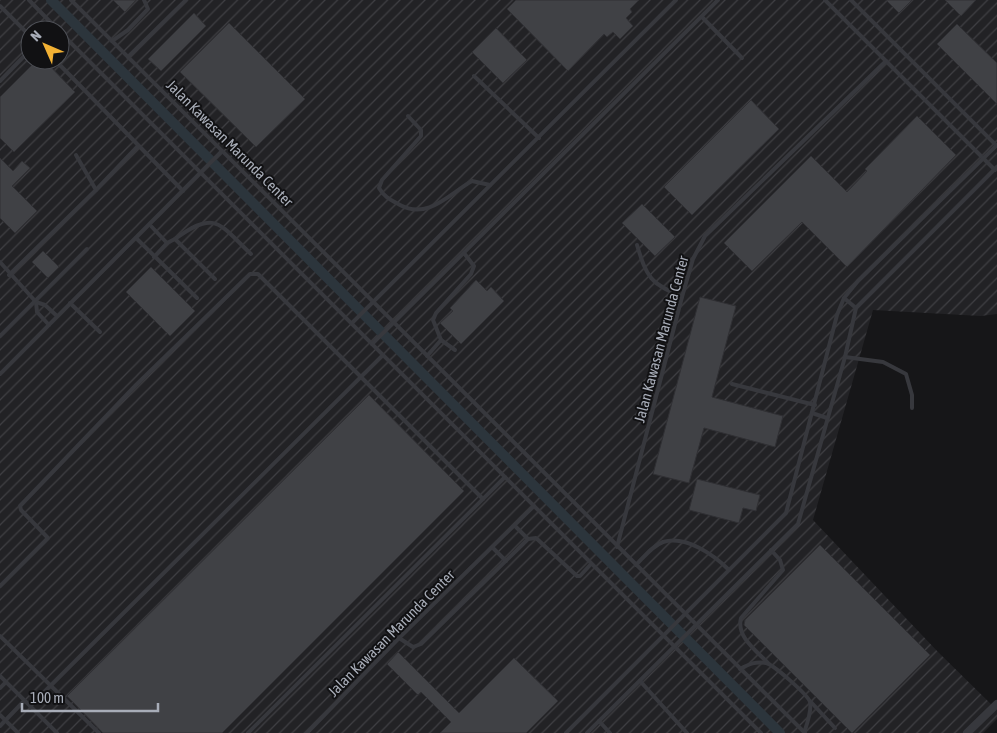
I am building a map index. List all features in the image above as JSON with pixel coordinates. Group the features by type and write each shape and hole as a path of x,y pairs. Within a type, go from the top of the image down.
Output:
{"street":[{"path":"967,733 997,704"}],"lane":[{"path":"28,0 48,20"},
{"name":"Jalan Kawasan Marunda Center","path":"71,0 804,733"},
{"path":"112,41 128,30 148,9 144,0"},
{"path":"128,57 186,0"},
{"path":"353,322 676,0"},
{"path":"373,343 718,0"},
{"path":"587,733 679,643 801,518 845,357 856,308 996,169 825,0"},
{"path":"566,733 787,510 837,315 844,298 858,281 997,146 851,0"},
{"path":"0,6 20,26"},
{"path":"702,17 742,58"},
{"path":"70,42 353,322 383,355 761,733"},
{"path":"0,81 20,60"},
{"name":"Jalan Kawasan Marunda Center","path":"617,547 682,297 693,259 705,236 886,61"},
{"path":"65,70 183,191"},
{"path":"474,76 539,138"},
{"path":"408,116 421,130 421,136 382,180 378,188 387,198 409,210 417,211 428,209 446,199 472,180 490,185"},
{"path":"10,275 138,146"},
{"path":"0,374 221,152"},
{"path":"76,155 96,190"},
{"path":"154,257 167,243 194,225 211,221 218,223 251,254"},
{"path":"150,225 167,243"},
{"path":"136,238 197,298"},
{"path":"175,239 215,279"},
{"path":"637,245 648,276 663,288 682,297"},
{"path":"0,336 87,249"},
{"path":"455,350 441,340 433,320 436,313 472,274 474,266 464,253"},
{"path":"0,262 36,302 45,305 58,316"},
{"path":"0,586 48,538 21,510 20,506 136,386 250,274 258,274 483,499"},
{"path":"844,298 856,308"},
{"path":"36,302 37,312 49,325"},
{"path":"70,303 100,332"},
{"path":"427,356 441,340"},
{"path":"30,706 383,355"},
{"path":"845,357 883,362 906,374 912,395 912,408"},
{"path":"732,384 815,405"},
{"path":"812,414 827,418"},
{"path":"248,733 505,477"},
{"name":"Jalan Kawasan Marunda Center","path":"307,733 399,638 534,506"},
{"path":"514,526 528,539"},
{"path":"399,638 413,647 421,644 528,539 536,538 577,576 580,576 592,564"},
{"path":"636,565 654,547 663,542 679,540 712,555 729,570"},
{"path":"493,548 506,561"},
{"path":"771,550 780,560 783,570 741,618 739,626 744,637 769,664 810,701 835,728"},
{"path":"0,636 99,733"},
{"path":"740,668 755,662 769,664"},
{"path":"0,676 57,733"},
{"path":"640,681 687,733"},
{"path":"0,688 6,682"},
{"path":"0,726 24,701"},
{"path":"804,733 810,710 810,701"},
{"path":"0,715 18,733"},
{"path":"599,721 610,733"}],"shaded area":[{"path":"0,0 997,0 997,314 981,316 873,310 813,520 938,652 997,710 997,719 983,733 0,733"}],"building":[{"path":"113,0 136,0 125,12"},
{"path":"516,0 639,0 630,9 632,12 626,18 633,26 620,39 613,32 607,37 604,34 568,71 507,9"},
{"path":"886,0 912,0 899,13"},
{"path":"945,0 976,0 961,16"},
{"path":"194,13 206,26 161,71 148,59"},
{"path":"229,23 305,99 256,147 180,72"},
{"path":"957,24 997,63 997,104 937,44"},
{"path":"496,28 527,60 503,83 472,52"},
{"path":"27,70 54,70 75,92 14,152 0,138 0,97"},
{"path":"751,100 779,129 692,215 664,187"},
{"path":"917,116 956,155 847,267 802,222 752,271 724,243 811,156 847,192 867,171 865,169"},
{"path":"0,158 13,171 22,161 30,168 12,186 37,211 15,233 0,218"},
{"path":"642,204 675,237 655,256 622,223"},
{"path":"43,251 59,267 48,278 32,262"},
{"path":"151,267 195,311 170,336 126,292"},
{"path":"476,280 487,291 491,287 504,301 461,344 440,323 453,311 450,308"},
{"path":"700,297 736,306 712,397 783,416 775,447 704,428 689,483 653,474"},
{"path":"369,395 464,491 222,733 103,733 67,696"},
{"path":"697,479 760,495 756,511 743,508 739,523 689,510"},
{"path":"820,545 930,655 852,733 744,625 745,620"},
{"path":"398,652 459,713 514,658 558,701 526,733 440,733 451,722 421,692 418,695 387,664"}],"waterway":[{"path":"51,0 780,733"}]}
